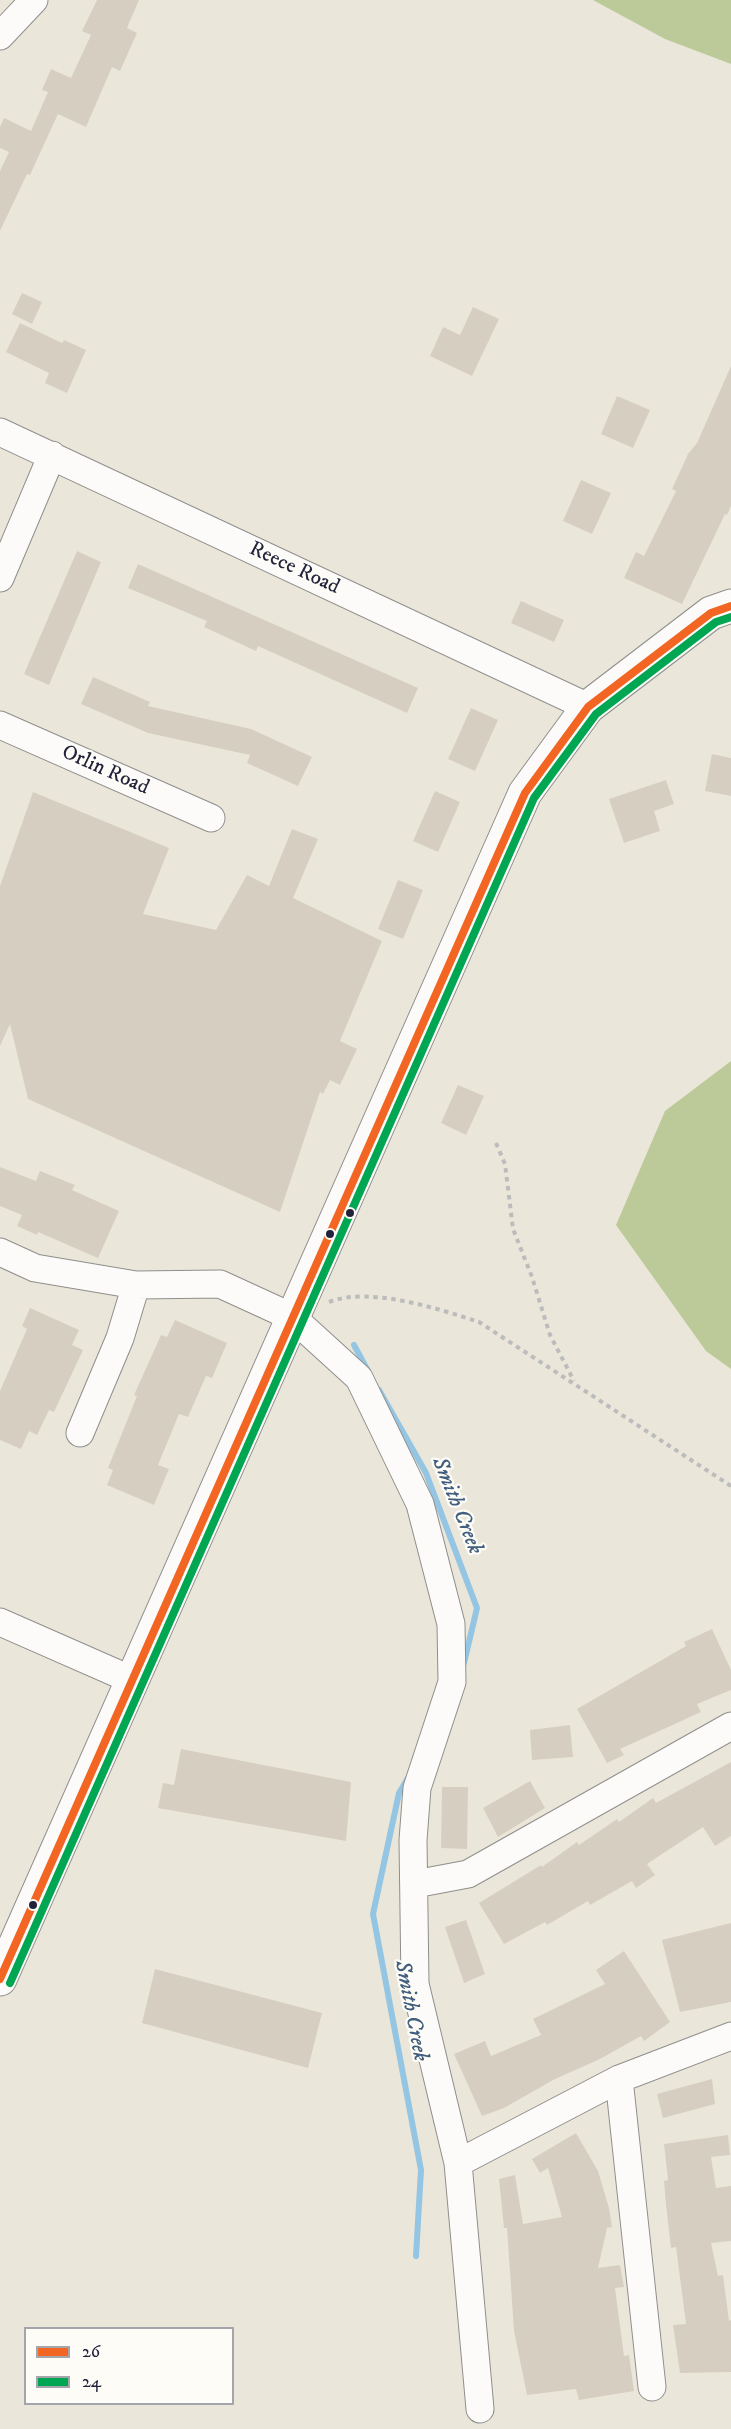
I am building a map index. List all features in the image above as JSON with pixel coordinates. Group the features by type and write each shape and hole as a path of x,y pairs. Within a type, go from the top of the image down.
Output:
{"main road":[{"path":"0,1979 525,793 588,707 711,614 731,606"}],"street":[{"path":"0,36 34,0"},
{"name":"Reece Road","path":"0,432 588,707"},
{"path":"0,578 52,455"},
{"name":"Orlin Road","path":"0,725 211,818"},
{"path":"0,1252 35,1268 136,1285 220,1284 292,1317 359,1378 420,1504 450,1624 452,1682 417,1788 413,1840 415,1984 458,2163 480,2409"},
{"path":"80,1433 120,1338 136,1285"},
{"path":"0,1622 132,1680"},
{"path":"415,1884 468,1874 731,1726"},
{"path":"458,2163 619,2079 731,2036"},
{"path":"619,2079 652,2387"}],"path":[{"path":"496,1143 505,1164 513,1229 532,1277 550,1335 575,1382"},
{"path":"292,1317 337,1299 385,1298 433,1307 479,1322 575,1382 731,1486"}],"green space":[{"path":"593,0 731,0 731,64 665,39"},
{"path":"731,1061 731,1369 706,1351 616,1225 665,1111"}],"building":[{"path":"97,0 139,0 127,28 137,33 120,71 112,67 86,127 58,114 30,175 27,174 0,231 0,171 9,152 0,148 0,127 4,118 31,131 48,92 42,90 51,69 71,78 91,35 82,31"},
{"path":"22,293 42,302 32,324 12,314"},
{"path":"473,307 499,319 472,376 430,356 443,327 460,335"},
{"path":"20,323 62,343 64,340 86,350 67,393 45,383 49,373 6,352"},
{"path":"731,366 731,506 682,604 624,578 636,552 644,556 676,491 672,489 688,454 697,443"},
{"path":"617,396 650,410 633,448 601,434"},
{"path":"581,480 611,493 592,534 563,521"},
{"path":"77,551 101,562 49,685 24,674"},
{"path":"138,564 418,688 407,713 258,646 256,651 204,627 207,621 128,588"},
{"path":"521,601 564,620 554,642 511,623"},
{"path":"93,677 150,702 148,706 251,729 312,757 298,786 247,763 250,755 148,733 81,704"},
{"path":"471,708 498,720 475,771 448,759"},
{"path":"712,754 731,758 731,796 705,791"},
{"path":"666,780 674,804 654,811 660,831 624,843 609,799"},
{"path":"435,791 460,802 438,852 413,841"},
{"path":"33,792 169,848 143,914 216,930 247,875 269,886 292,829 318,839 293,898 382,941 340,1041 357,1049 340,1085 330,1080 323,1094 320,1092 280,1212 28,1099 10,1024 0,1046 0,886"},
{"path":"398,880 423,890 403,939 378,929"},
{"path":"458,1085 484,1096 466,1135 441,1123"},
{"path":"0,1167 36,1181 40,1171 75,1185 72,1190 119,1211 98,1258 38,1232 37,1235 17,1226 22,1215 0,1206"},
{"path":"30,1308 79,1330 72,1345 83,1350 54,1412 49,1410 37,1435 29,1431 21,1449 0,1440 0,1391 27,1329 22,1326"},
{"path":"175,1320 227,1343 212,1378 206,1376 188,1417 179,1414 158,1465 169,1469 154,1505 107,1485 113,1470 108,1468 137,1396 134,1395 161,1335 167,1337"},
{"path":"712,1629 731,1670 731,1690 697,1704 701,1712 620,1749 624,1755 607,1763 577,1709 686,1646 684,1642"},
{"path":"570,1725 573,1757 532,1760 530,1730"},
{"path":"181,1749 351,1782 346,1841 158,1808 163,1783 174,1785"},
{"path":"731,1762 731,1836 715,1846 703,1827 647,1864 655,1875 636,1888 632,1881 590,1905 588,1901 547,1925 545,1922 504,1944 479,1903 541,1865 542,1867 577,1842 579,1845 617,1819 619,1822 653,1798 656,1803"},
{"path":"530,1781 545,1808 498,1837 483,1808"},
{"path":"442,1787 468,1787 467,1849 441,1848"},
{"path":"466,1920 485,1974 464,1983 445,1927"},
{"path":"731,1923 731,2002 680,2012 662,1940"},
{"path":"624,1951 670,2022 644,2041 641,2036 600,2059 555,2079 504,2108 482,2116 454,2054 485,2041 491,2056 541,2035 533,2019 605,1984 596,1970"},
{"path":"155,1969 322,2013 308,2068 142,2023"},
{"path":"712,2079 715,2104 663,2118 657,2094"},
{"path":"576,2133 598,2171 609,2208 612,2227 607,2228 598,2268 620,2265 624,2287 615,2288 624,2356 629,2355 634,2391 579,2400 576,2389 527,2395 514,2331 507,2228 504,2228 499,2179 515,2175 523,2224 562,2217 548,2168 540,2173 532,2159"},
{"path":"728,2135 730,2155 711,2157 716,2188 731,2186 731,2241 711,2243 718,2276 723,2275 729,2321 731,2320 731,2372 680,2373 673,2325 686,2324 676,2247 671,2248 664,2181 668,2180 664,2144"}],"waterway":[{"name":"Smith Creek","path":"354,1345 368,1371"},
{"name":"Smith Creek","path":"379,1390 426,1473 477,1608 464,1663"},
{"name":"Smith Creek","path":"408,1778 399,1793 373,1914 421,2170 416,2256"}],"transit line":[{"name":"26","path":"0,1979 525,793 588,707 711,613 731,606"},
{"name":"24","path":"10,1983 534,798 596,714 716,622 731,617"}]}
